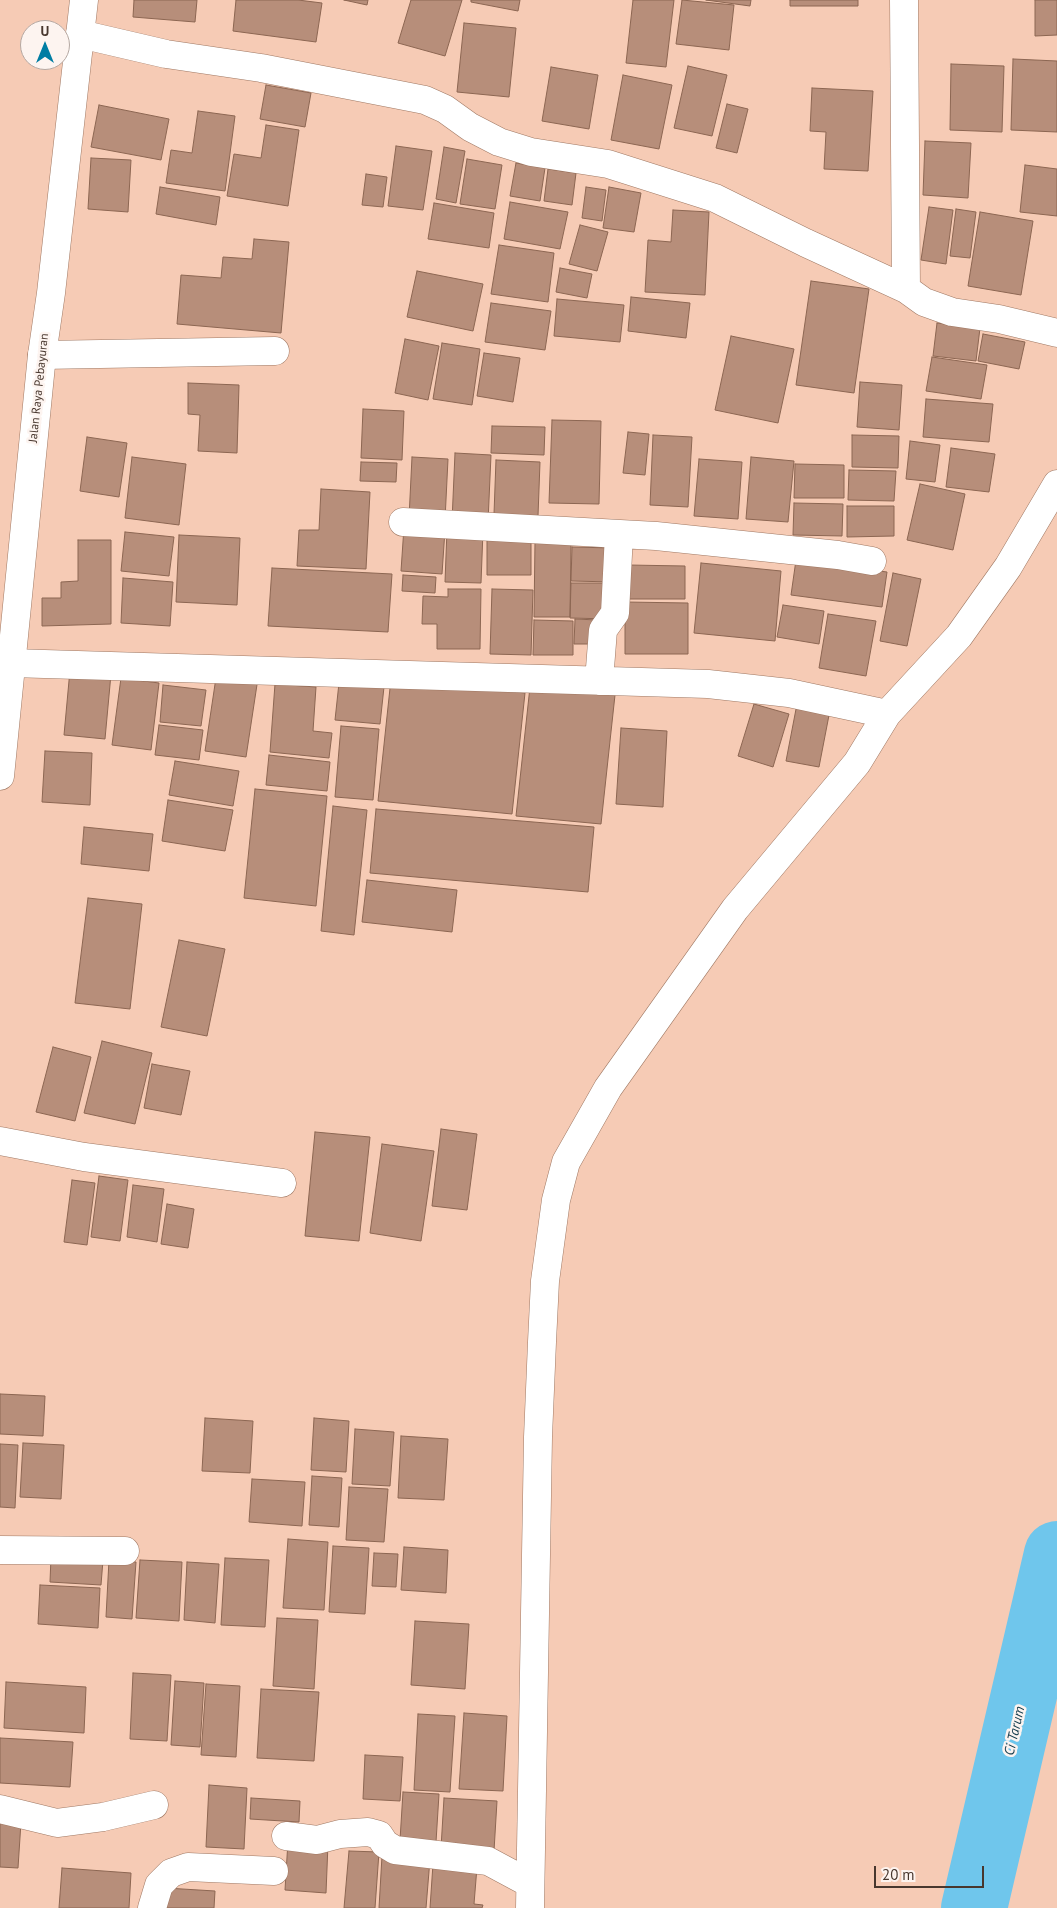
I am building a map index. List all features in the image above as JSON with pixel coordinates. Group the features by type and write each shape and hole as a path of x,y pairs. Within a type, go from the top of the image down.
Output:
{"street":[{"name":"Jalan Raya Pebayuran","path":"0,776 42,355 84,0"},
{"path":"904,0 906,289"},
{"path":"80,34 166,54 261,68 425,100 445,109 470,127 499,142 531,152 608,164 715,198 806,244 906,289 924,302 952,312 999,319 1057,333"},
{"path":"42,355 275,351"},
{"path":"530,1896 538,1437 545,1281 556,1200 566,1162 608,1088 735,909 856,763 886,714 959,636 1008,567 1057,484"},
{"path":"403,522 619,534 760,546 872,561"},
{"path":"599,681 603,630 615,613 619,534"},
{"path":"11,663 708,684 789,693 886,714"},
{"path":"0,1140 84,1157 282,1183"},
{"path":"0,1550 125,1551"},
{"path":"0,1809 57,1823 103,1817 154,1805"},
{"path":"286,1836 317,1840 340,1834 368,1832 379,1835 385,1844 395,1850 488,1861 530,1896"},
{"path":"152,1908 159,1886 171,1873 188,1867 274,1871"}],"building":[{"path":"134,0 197,0 195,22 133,17"},
{"path":"236,0 298,0 322,3 316,42 233,31"},
{"path":"344,0 368,0 367,5"},
{"path":"411,0 462,0 445,56 398,43"},
{"path":"471,0 520,0 518,11 471,2"},
{"path":"633,0 674,0 666,67 626,63"},
{"path":"682,0 734,5 729,50 676,44"},
{"path":"706,0 751,0 750,6"},
{"path":"790,0 858,0 858,6 790,6"},
{"path":"1035,0 1057,0 1057,35 1035,36"},
{"path":"464,23 516,28 509,97 457,92"},
{"path":"1013,59 1057,61 1057,132 1011,130"},
{"path":"951,64 1004,66 1002,132 950,130"},
{"path":"688,66 727,75 712,136 674,128"},
{"path":"551,67 598,75 589,129 542,121"},
{"path":"623,75 672,85 659,149 611,140"},
{"path":"266,85 311,93 305,127 260,119"},
{"path":"812,88 873,91 868,171 824,169 826,132 810,131"},
{"path":"727,104 748,109 737,153 716,148"},
{"path":"99,105 169,119 161,160 91,147"},
{"path":"198,111 235,116 225,191 166,183 171,150 192,153"},
{"path":"266,125 299,130 288,206 227,196 234,154 261,158"},
{"path":"925,141 971,143 968,198 923,195"},
{"path":"396,146 432,151 423,210 388,206"},
{"path":"444,147 465,151 456,203 436,199"},
{"path":"91,158 131,160 128,212 88,209"},
{"path":"467,159 502,165 495,209 460,204"},
{"path":"516,163 545,168 540,201 510,196"},
{"path":"1025,165 1057,169 1057,216 1020,212"},
{"path":"548,169 576,173 572,205 544,201"},
{"path":"366,174 387,177 383,207 362,205"},
{"path":"160,187 220,197 216,225 156,214"},
{"path":"586,187 606,190 602,221 582,218"},
{"path":"609,187 641,193 634,232 603,228"},
{"path":"510,202 568,212 560,249 504,239"},
{"path":"434,203 494,213 489,248 428,239"},
{"path":"929,207 953,210 946,264 921,260"},
{"path":"956,209 976,212 970,258 950,256"},
{"path":"673,210 709,212 705,295 645,292 648,240 671,242"},
{"path":"980,212 1033,221 1021,295 968,286"},
{"path":"580,225 608,232 597,271 569,264"},
{"path":"254,239 289,242 281,333 177,324 181,275 221,278 223,257 252,259"},
{"path":"499,245 554,253 548,302 491,294"},
{"path":"560,268 592,274 587,298 556,292"},
{"path":"417,271 483,284 473,331 407,317"},
{"path":"811,281 869,289 854,393 796,385"},
{"path":"631,297 690,303 686,338 628,331"},
{"path":"557,299 624,305 620,342 554,336"},
{"path":"491,303 551,311 545,350 485,342"},
{"path":"937,323 980,328 976,361 933,356"},
{"path":"983,334 1025,342 1019,369 978,361"},
{"path":"731,336 794,349 778,423 715,410"},
{"path":"405,339 439,346 428,400 395,393"},
{"path":"442,343 480,349 472,405 433,399"},
{"path":"484,353 520,358 513,402 477,396"},
{"path":"932,357 987,365 981,399 926,391"},
{"path":"860,382 902,385 899,430 857,427"},
{"path":"188,383 239,385 237,453 198,451 200,415 188,414"},
{"path":"926,399 993,404 989,442 923,437"},
{"path":"363,409 404,411 402,460 361,458"},
{"path":"552,420 601,421 599,504 549,503"},
{"path":"492,426 545,427 544,455 491,453"},
{"path":"628,432 649,434 645,475 623,473"},
{"path":"653,435 692,437 688,507 650,505"},
{"path":"852,435 899,436 898,468 852,467"},
{"path":"87,437 127,443 119,497 80,491"},
{"path":"910,441 940,445 935,482 906,479"},
{"path":"951,448 995,454 989,492 946,487"},
{"path":"455,453 491,455 488,522 452,521"},
{"path":"132,457 186,464 179,525 125,518"},
{"path":"412,457 448,459 445,520 409,518"},
{"path":"751,457 794,461 788,522 746,519"},
{"path":"699,459 742,462 738,519 694,516"},
{"path":"496,460 540,462 538,516 494,514"},
{"path":"361,462 397,463 396,482 360,481"},
{"path":"795,464 844,465 844,498 794,498"},
{"path":"849,470 896,471 894,501 848,500"},
{"path":"920,484 965,494 953,550 907,540"},
{"path":"321,489 370,492 366,569 297,566 299,530 319,530"},
{"path":"794,503 843,504 842,536 793,535"},
{"path":"847,506 894,506 894,536 847,537"},
{"path":"404,527 445,530 442,574 401,571"},
{"path":"447,530 483,531 481,583 445,582"},
{"path":"125,532 174,537 169,576 121,571"},
{"path":"487,533 531,533 531,575 487,575"},
{"path":"179,535 240,538 237,605 176,602"},
{"path":"78,540 111,540 111,624 42,626 42,598 61,598 61,582 78,581"},
{"path":"535,542 571,542 570,617 534,617"},
{"path":"572,547 614,548 614,582 571,581"},
{"path":"796,560 887,572 882,607 791,595"},
{"path":"701,563 781,571 775,641 694,633"},
{"path":"628,565 685,566 685,599 628,599"},
{"path":"272,568 392,574 388,632 268,626"},
{"path":"893,573 921,579 907,646 880,641"},
{"path":"403,575 436,577 435,593 402,591"},
{"path":"123,578 173,582 170,626 121,623"},
{"path":"571,583 611,583 610,619 570,618"},
{"path":"448,589 481,589 480,649 437,649 437,624 422,624 423,596 448,597"},
{"path":"492,589 533,590 531,655 490,654"},
{"path":"625,602 688,603 688,654 625,654"},
{"path":"783,605 824,611 819,644 777,637"},
{"path":"828,614 876,621 866,676 819,668"},
{"path":"575,619 598,620 597,644 574,644"},
{"path":"534,620 573,621 573,655 533,655"},
{"path":"70,670 111,674 105,739 64,735"},
{"path":"217,671 258,678 246,757 205,751"},
{"path":"121,678 159,683 151,750 112,745"},
{"path":"391,679 525,693 512,814 378,801"},
{"path":"339,683 384,687 380,724 335,720"},
{"path":"275,684 316,687 313,731 332,733 329,758 270,752"},
{"path":"163,685 206,690 201,726 160,722"},
{"path":"530,687 615,695 601,824 516,816"},
{"path":"754,704 789,714 773,767 738,756"},
{"path":"797,704 830,710 819,767 786,761"},
{"path":"159,725 203,730 199,760 155,755"},
{"path":"341,726 379,729 373,800 335,797"},
{"path":"621,728 667,731 663,807 616,804"},
{"path":"45,751 92,753 90,805 42,802"},
{"path":"269,755 330,762 327,791 266,785"},
{"path":"175,761 239,771 233,806 169,795"},
{"path":"255,789 327,796 316,906 244,898"},
{"path":"168,800 233,810 225,851 162,841"},
{"path":"333,806 367,810 354,935 321,931"},
{"path":"376,809 594,827 588,892 370,873"},
{"path":"84,827 153,834 149,871 81,864"},
{"path":"367,880 457,890 452,932 362,922"},
{"path":"88,898 142,904 130,1009 75,1003"},
{"path":"179,940 225,949 207,1036 161,1027"},
{"path":"102,1041 152,1053 135,1124 84,1113"},
{"path":"53,1047 91,1057 75,1121 36,1112"},
{"path":"152,1064 190,1071 181,1115 144,1108"},
{"path":"441,1129 477,1134 467,1210 432,1206"},
{"path":"315,1132 370,1137 359,1241 305,1236"},
{"path":"382,1144 434,1151 421,1241 370,1233"},
{"path":"99,1176 128,1180 120,1241 91,1237"},
{"path":"72,1180 95,1183 87,1245 64,1242"},
{"path":"133,1185 164,1189 157,1242 127,1237"},
{"path":"167,1204 194,1209 188,1248 161,1244"},
{"path":"0,1394 45,1396 43,1436 0,1434"},
{"path":"205,1418 253,1421 250,1473 202,1471"},
{"path":"314,1418 349,1421 346,1472 311,1470"},
{"path":"355,1429 394,1432 390,1486 352,1484"},
{"path":"401,1436 448,1439 444,1500 398,1498"},
{"path":"23,1443 64,1445 61,1499 20,1497"},
{"path":"0,1444 18,1445 15,1508 0,1507"},
{"path":"312,1476 342,1478 339,1527 309,1525"},
{"path":"252,1479 305,1482 302,1526 249,1522"},
{"path":"349,1487 388,1489 384,1542 346,1540"},
{"path":"288,1539 328,1542 324,1610 283,1608"},
{"path":"333,1546 369,1548 365,1614 329,1612"},
{"path":"404,1547 448,1550 446,1593 401,1590"},
{"path":"374,1553 398,1554 396,1587 372,1586"},
{"path":"51,1557 103,1560 101,1585 50,1582"},
{"path":"225,1558 269,1560 265,1627 221,1625"},
{"path":"109,1560 136,1562 132,1619 106,1617"},
{"path":"140,1560 182,1562 179,1621 136,1618"},
{"path":"187,1562 219,1564 215,1623 184,1620"},
{"path":"40,1585 100,1588 98,1628 38,1624"},
{"path":"277,1618 318,1620 314,1689 273,1686"},
{"path":"415,1621 469,1624 465,1689 411,1685"},
{"path":"133,1673 171,1675 167,1741 130,1739"},
{"path":"175,1681 204,1683 200,1747 171,1745"},
{"path":"6,1682 86,1687 84,1733 4,1728"},
{"path":"206,1684 240,1686 236,1757 201,1755"},
{"path":"261,1689 319,1692 314,1761 257,1758"},
{"path":"464,1713 507,1716 503,1791 459,1789"},
{"path":"418,1714 455,1716 450,1792 414,1790"},
{"path":"0,1738 73,1742 70,1787 0,1783"},
{"path":"365,1755 403,1757 400,1801 363,1799"},
{"path":"209,1785 247,1788 244,1849 206,1847"},
{"path":"403,1792 439,1794 436,1842 400,1840"},
{"path":"251,1798 300,1801 299,1822 250,1819"},
{"path":"444,1798 497,1801 494,1851 441,1848"},
{"path":"0,1821 21,1822 18,1868 0,1867"},
{"path":"288,1841 328,1844 326,1893 285,1890"},
{"path":"349,1851 379,1852 375,1908 344,1908"},
{"path":"382,1856 430,1859 426,1908 379,1908"},
{"path":"433,1864 477,1867 474,1904 483,1905 482,1908 430,1908"},
{"path":"62,1868 131,1873 129,1908 59,1908"},
{"path":"166,1888 215,1891 214,1908 165,1908"}],"waterway":[{"name":"Ci Tarum","path":"974,1908 1057,1554"}]}
